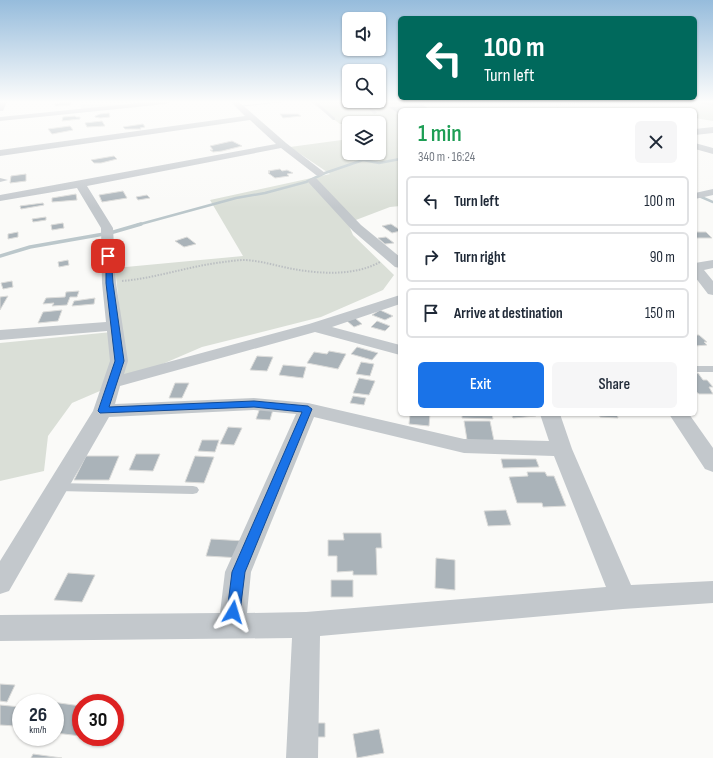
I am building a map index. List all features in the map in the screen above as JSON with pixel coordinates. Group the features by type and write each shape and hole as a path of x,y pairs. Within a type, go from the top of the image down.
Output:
{"street":[{"path":"0,153 109,137"},
{"path":"275,137 317,177 357,228 397,258"},
{"path":"0,198 283,145"},
{"path":"697,147 713,151"},
{"path":"0,583 103,411 119,361 109,283 107,228 80,184"},
{"path":"697,189 710,192"},
{"path":"697,195 710,192"},
{"path":"697,267 713,264"},
{"path":"697,270 713,291"},
{"path":"112,383 315,327 398,300"},
{"path":"0,334 115,326"},
{"path":"315,327 398,349"},
{"path":"103,411 254,404 308,409 464,446 562,449"},
{"path":"232,626 238,572 308,409"},
{"path":"551,416 562,449 624,598"},
{"path":"680,416 711,457"},
{"path":"0,628 306,625 624,598 713,592"},
{"path":"302,758 306,625"}],"lane":[{"path":"697,369 713,369"},
{"path":"57,487 193,490"}],"path":[{"path":"109,283 143,279 205,264 244,260 269,263 302,270 341,273 371,267 397,258"}],"shaded area":[{"path":"386,137 398,137 398,206 390,207 348,223 353,235 394,275 383,290 321,317 202,347 72,403 48,436 44,471 0,481 0,343 122,331 115,268 243,256 210,200 330,174 290,147 342,140 342,160 386,160"}],"building":[{"path":"232,141 242,146 222,151 213,152 210,150 213,150 210,146"},
{"path":"114,156 117,159 101,163 94,163 91,160"},
{"path":"280,169 282,171 287,170 293,173 287,174 289,176 275,178 268,173 270,172 268,171"},
{"path":"26,174 26,181 10,183 11,176"},
{"path":"123,191 127,198 102,202 99,195"},
{"path":"76,194 77,200 52,202 52,198"},
{"path":"147,195 150,198 138,200 136,197"},
{"path":"43,203 44,205 21,209 20,206"},
{"path":"46,217 46,220 33,222 32,219"},
{"path":"63,223 64,228 52,230 51,225"},
{"path":"391,224 398,229 398,232 392,233 382,226"},
{"path":"18,232 18,237 8,239 8,234"},
{"path":"697,232 706,232 712,238 697,238"},
{"path":"187,237 196,244 184,247 175,241"},
{"path":"386,237 394,243 385,244 378,238"},
{"path":"68,260 69,265 59,267 58,262"},
{"path":"12,281 13,287 3,289 1,283"},
{"path":"79,291 77,297 70,297 67,305 52,306 54,303 43,304 46,298 65,297 66,292"},
{"path":"8,296 0,310 0,297"},
{"path":"95,298 94,304 72,306 74,301"},
{"path":"62,310 58,321 38,323 43,312"},
{"path":"380,310 393,316 385,320 372,315"},
{"path":"355,318 362,324 354,327 347,321"},
{"path":"377,321 390,326 385,331 371,327"},
{"path":"697,335 707,342 704,342 707,345 697,346"},
{"path":"357,347 378,353 372,360 351,354"},
{"path":"329,351 346,354 338,369 307,363 314,352 327,354"},
{"path":"257,356 273,357 267,371 250,370"},
{"path":"361,362 374,364 370,376 356,374"},
{"path":"283,365 306,367 303,378 279,375"},
{"path":"697,373 703,380 707,380 713,387 709,387 713,394 699,394 697,392"},
{"path":"359,378 375,381 369,395 353,393"},
{"path":"175,383 189,383 182,398 169,398"},
{"path":"353,396 366,398 364,405 350,403"},
{"path":"261,405 274,406 270,420 256,419"},
{"path":"410,416 430,416 429,426 409,424"},
{"path":"462,416 492,416 493,419 462,418"},
{"path":"512,416 536,416 513,418"},
{"path":"618,416 618,418 600,417"},
{"path":"464,421 490,421 494,441 467,440"},
{"path":"228,427 242,428 234,445 220,444"},
{"path":"202,440 219,440 215,452 198,451"},
{"path":"136,454 160,454 153,471 129,470"},
{"path":"86,456 119,456 109,480 74,480"},
{"path":"195,456 214,457 204,483 185,482"},
{"path":"501,459 536,459 539,467 503,468"},
{"path":"527,472 545,472 547,476 554,476 566,506 543,507 542,503 517,503 509,477 528,476"},
{"path":"506,510 511,525 488,526 484,511"},
{"path":"343,533 381,533 382,548 376,548 377,575 353,575 353,571 337,572 337,556 328,556 328,540 344,540"},
{"path":"211,539 245,541 241,558 206,556"},
{"path":"436,558 455,560 455,590 435,588"},
{"path":"68,573 95,575 82,602 54,600"},
{"path":"331,580 353,580 353,597 331,597"},
{"path":"0,684 15,685 7,702 0,701"},
{"path":"64,704 72,705 72,735 64,734"},
{"path":"0,705 12,706 12,726 0,725"},
{"path":"310,723 325,723 325,737 310,737"},
{"path":"379,729 384,753 357,758 353,734"},
{"path":"33,754 62,758 31,758"}],"waterway":[{"path":"137,225 236,198 265,193 306,182 325,173 363,160 379,163 398,159"},
{"path":"699,196 713,202"},
{"path":"110,233 141,224"},
{"path":"0,256 30,247 104,234"}],"route":[{"path":"108,256 109,283 119,361 103,411 254,404 308,409 238,572 233,612"}]}
